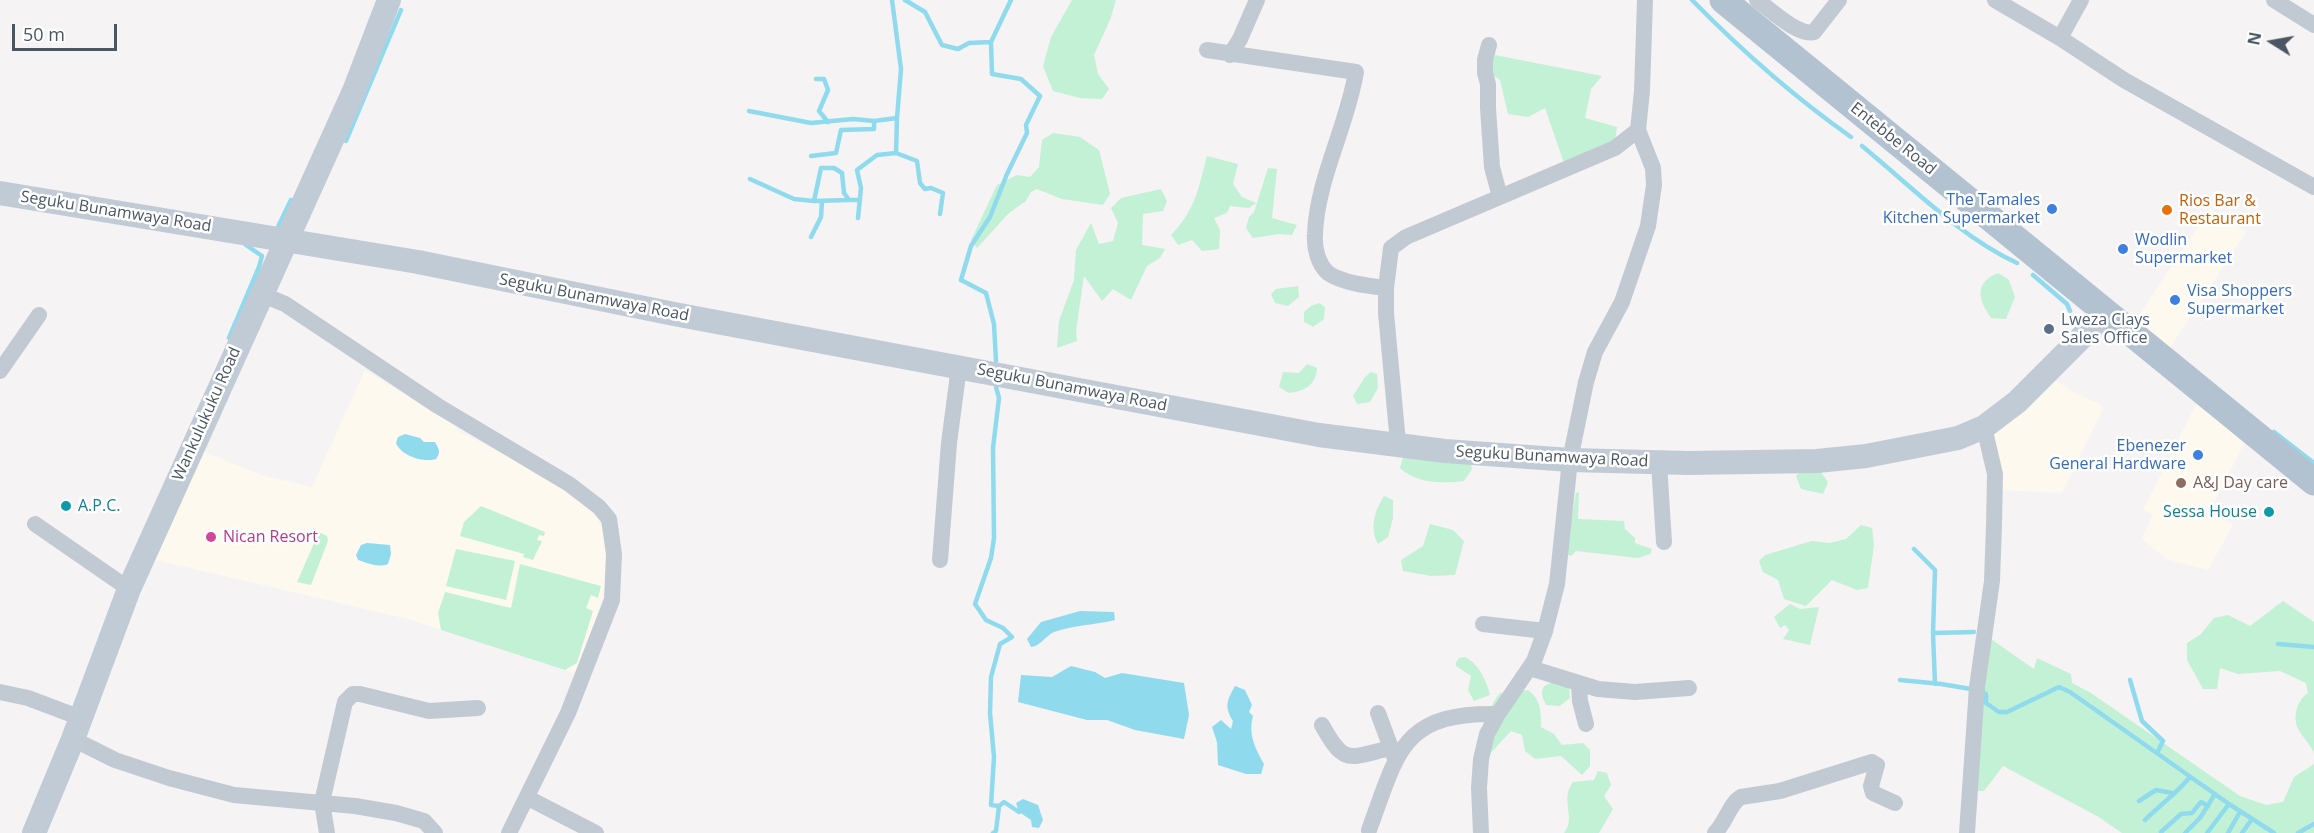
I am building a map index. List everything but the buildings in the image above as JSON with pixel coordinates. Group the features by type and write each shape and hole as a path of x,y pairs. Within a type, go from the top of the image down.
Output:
{"main road":[{"name":"Wankulukuku Road","path":"34,833 77,729 129,589 354,91 389,0"},
{"name":"Entebbe Road","path":"1723,0 2314,482"},
{"name":"Seguku Bunamwaya Road","path":"0,193 418,262 674,314 1319,435 1445,451 1570,460 1659,463 1817,461 1866,456 1958,438 1984,427 2018,402 2106,314"}],"street":[{"path":"1230,54 1240,39 1257,0"},
{"path":"1481,833 1479,788 1481,759 1487,734 1530,668 1545,631 1557,584 1570,460 1593,357 1622,302 1648,226 1654,185 1653,168 1638,130 1642,91 1645,0"},
{"path":"1757,0 1800,31 1810,34 1814,33 1839,0"},
{"path":"1995,0 2060,38 2124,80 2314,187"},
{"path":"2060,38 2081,0"},
{"path":"2274,0 2314,25"},
{"path":"1489,45 1485,60 1485,73 1488,84 1492,167 1500,197"},
{"path":"1207,50 1356,72 1352,94 1317,215 1316,252 1321,264 1329,274 1361,285 1386,288"},
{"path":"1398,444 1386,288 1391,248 1396,243 1616,148 1638,130"},
{"path":"261,294 285,304 438,406 569,484 600,507 609,519 614,554 612,600 568,713 509,833"},
{"path":"0,371 39,315"},
{"path":"940,560 949,443 959,367"},
{"path":"1967,833 1977,687 1992,581 1995,474 1984,427"},
{"path":"1659,463 1664,542"},
{"path":"35,524 129,589"},
{"path":"1483,624 1545,631"},
{"path":"1530,668 1598,688 1635,692 1689,688"},
{"path":"1579,684 1580,701 1586,724"},
{"path":"0,692 28,698 77,729 99,753 138,769 234,795 355,806 424,821 435,833"},
{"path":"327,833 322,802 345,702 353,694 429,711 477,708"},
{"path":"1378,713 1393,754"},
{"path":"1369,830 1393,754 1411,738 1444,718 1468,713 1498,714"},
{"path":"1322,725 1334,747 1341,754 1354,756 1393,754"},
{"path":"1715,833 1727,819 1736,800 1741,797 1780,791 1872,762 1877,765 1871,786 1873,793 1895,803"},
{"path":"528,798 596,833"}],"shaded area":[{"path":"2210,208 2246,232 2168,351 2134,323"},
{"path":"365,370 454,425 460,432 510,457 579,498 597,517 604,531 608,549 607,584 577,674 408,619 151,559 200,450 261,475 312,487"},
{"path":"2052,378 2075,393 2100,404 2103,409 2062,493 1998,490 1993,430"},
{"path":"2196,404 2246,440 2210,511 2233,525 2208,570 2166,559 2142,539 2153,514 2143,510"}],"green space":[{"path":"1072,0 1116,0 1110,20 1094,55 1098,74 1109,89 1102,99 1080,98 1053,91 1043,66 1051,37"},
{"path":"1495,55 1602,76 1591,89 1585,118 1617,127 1615,141 1564,163 1545,108 1528,117 1508,114 1500,80 1490,73 1491,62"},
{"path":"1053,133 1080,137 1099,150 1110,194 1103,205 1062,199 1037,189 1031,192 1026,201 1009,213 977,248 971,240 997,185 1017,175 1030,177 1039,167 1042,140"},
{"path":"1207,156 1238,164 1233,184 1242,197 1256,203 1249,208 1230,206 1227,213 1214,218 1220,230 1219,249 1202,251 1192,240 1178,245 1171,235 1191,207"},
{"path":"1268,168 1277,169 1272,218 1297,225 1292,235 1279,234 1253,238 1246,228 1249,217 1254,212"},
{"path":"1161,189 1167,201 1163,211 1143,214 1142,245 1165,249 1160,258 1147,266 1131,300 1113,289 1102,301 1084,276 1076,331 1077,341 1057,348 1059,321 1074,280 1076,250 1091,223 1099,244 1113,241 1118,223 1111,208 1121,198"},
{"path":"1998,273 2009,280 2015,297 2006,319 1991,318 1981,298 1985,282"},
{"path":"1298,286 1299,297 1288,306 1275,303 1271,294 1276,289"},
{"path":"1319,303 1325,307 1324,319 1313,327 1304,322 1304,312"},
{"path":"1307,364 1317,368 1312,383 1300,391 1289,393 1279,387 1283,372 1299,373"},
{"path":"1371,372 1377,374 1378,388 1370,402 1357,404 1353,396"},
{"path":"1404,454 1470,460 1472,469 1464,481 1438,482 1421,479 1413,477 1400,468"},
{"path":"1804,468 1821,472 1828,482 1823,494 1801,489 1796,476"},
{"path":"1579,492 1578,519 1624,521 1625,529 1635,538 1635,543 1652,549 1650,554 1638,558 1576,551 1571,556 1565,554 1576,493"},
{"path":"1384,496 1393,500 1393,518 1388,537 1378,544 1374,532 1374,519"},
{"path":"481,506 545,532 544,536 539,535 537,540 542,541 533,560 523,557 524,554 460,536 464,522"},
{"path":"1430,524 1453,530 1464,541 1455,575 1431,576 1403,571 1401,560 1423,546"},
{"path":"1861,525 1872,528 1874,545 1868,588 1857,590 1832,580 1806,606 1784,599 1778,580 1763,572 1759,561 1765,555 1812,541 1830,543 1846,539"},
{"path":"319,532 327,536 328,541 311,585 297,582"},
{"path":"456,549 515,561 506,600 446,586"},
{"path":"520,564 601,586 598,598 591,595 586,608 593,611 577,663 565,670 441,630 438,613 445,592 511,608"},
{"path":"2283,601 2314,622 2314,753 2296,723 2298,706 2308,693 2306,683 2280,671 2238,674 2220,668 2217,689 2203,689 2187,660 2187,643 2201,634 2214,618 2228,615 2250,626"},
{"path":"1790,604 1800,609 1819,607 1810,645 1783,639 1789,630 1785,625 1780,628 1774,617"},
{"path":"1988,637 2034,669 2037,658 2071,674 2072,683 2091,693 2240,796 2266,805 2283,802 2294,777 2314,764 2314,833 2122,833 2097,816 2003,766 1984,791 1972,791"},
{"path":"1465,657 1481,673 1490,695 1474,701 1468,690 1471,676 1456,666 1459,658"},
{"path":"1563,680 1569,686 1570,698 1560,706 1546,705 1542,693 1544,686"},
{"path":"1528,690 1536,698 1539,706 1541,727 1554,734 1562,745 1583,743 1590,750 1590,766 1582,775 1561,756 1535,759 1525,751 1522,735 1511,731 1486,758 1483,731 1486,716 1494,701 1500,693"},
{"path":"1598,771 1607,773 1611,785 1604,796 1613,809 1599,833 1564,833 1569,821 1567,802 1569,789 1573,782 1594,780"}],"water":[{"path":"405,434 420,438 424,442 435,442 439,451 436,459 419,459 403,452 396,443 398,437"},
{"path":"367,543 390,545 391,554 388,564 376,565 358,560 356,555 361,545"},
{"path":"1080,611 1114,612 1115,620 1054,632 1038,645 1031,647 1027,639 1041,622"},
{"path":"1071,666 1095,672 1105,678 1122,673 1184,683 1189,715 1184,739 1135,730 1107,720 1087,720 1018,702 1021,675 1052,677"},
{"path":"1235,686 1245,690 1252,705 1249,712 1253,716 1252,735 1255,747 1264,764 1261,774 1246,774 1218,765 1217,742 1212,727 1221,720 1231,729 1233,721 1228,712 1228,704"},
{"path":"1023,799 1038,805 1043,820 1039,828 1032,827 1031,820 1019,812 1016,803"}],"waterway":[{"path":"749,111 811,123 897,118 901,69 892,0"},
{"path":"905,0 925,12 942,45 958,49 969,43 991,42 992,74 1021,79 1040,96 1026,125 1027,133 990,217 971,246 961,280 986,293 994,324 996,361"},
{"path":"991,42 1011,0"},
{"path":"1692,0 1768,72 1851,137"},
{"path":"346,141 401,10"},
{"path":"816,79 824,79 828,90 819,111 828,122"},
{"path":"858,218 861,188 857,170 877,155 896,153 897,118"},
{"path":"811,156 836,153 841,130 874,129 874,121"},
{"path":"1862,146 1955,225 2017,263"},
{"path":"896,153 917,161 920,183 925,189 931,188 943,193 940,214"},
{"path":"814,201 821,168 834,168 842,173 844,193 849,200 860,200"},
{"path":"750,179 794,199 849,200"},
{"path":"276,231 291,200"},
{"path":"811,237 821,217 822,201"},
{"path":"229,338 262,256 246,245"},
{"path":"2033,275 2067,304 2070,311"},
{"path":"996,387 999,398 993,448 994,538 991,558 975,604 986,620 1003,628 1012,637 1000,644 991,677 990,713 994,757 991,805 999,806"},
{"path":"2274,432 2314,463"},
{"path":"1914,549 1935,570 1933,633 1935,684"},
{"path":"1933,633 1974,632"},
{"path":"2278,644 2314,647"},
{"path":"1900,680 1971,689"},
{"path":"2130,680 2142,721 2163,741 2157,753"},
{"path":"1980,691 1986,694 1986,703 1999,712 2007,712 2059,687 2070,692 2274,833"},
{"path":"2145,820 2190,777"},
{"path":"2139,801 2156,790 2172,793"},
{"path":"2185,833 2200,818 2215,794"},
{"path":"993,833 996,831 999,806 1004,802 1019,812"},
{"path":"2161,832 2181,814 2192,813 2201,802 2208,806"},
{"path":"2207,833 2229,804"},
{"path":"2228,833 2240,812"},
{"path":"2242,833 2252,819"},
{"path":"2298,833 2314,824"}],"place":[{"name":"The Tamales Kitchen Supermarket","path":"2052,209"},
{"name":"Rios Bar & Restaurant","path":"2167,210"},
{"name":"Wodlin Supermarket","path":"2123,249"},
{"name":"Visa Shoppers Supermarket","path":"2175,300"},
{"name":"Lweza Clays Sales Office","path":"2049,329"},
{"name":"Ebenezer General Hardware","path":"2198,455"},
{"name":"A&J Day care","path":"2181,483"},
{"name":"A.P.C.","path":"66,506"},
{"name":"Sessa House","path":"2269,512"},
{"name":"Nican Resort","path":"211,537"}]}
